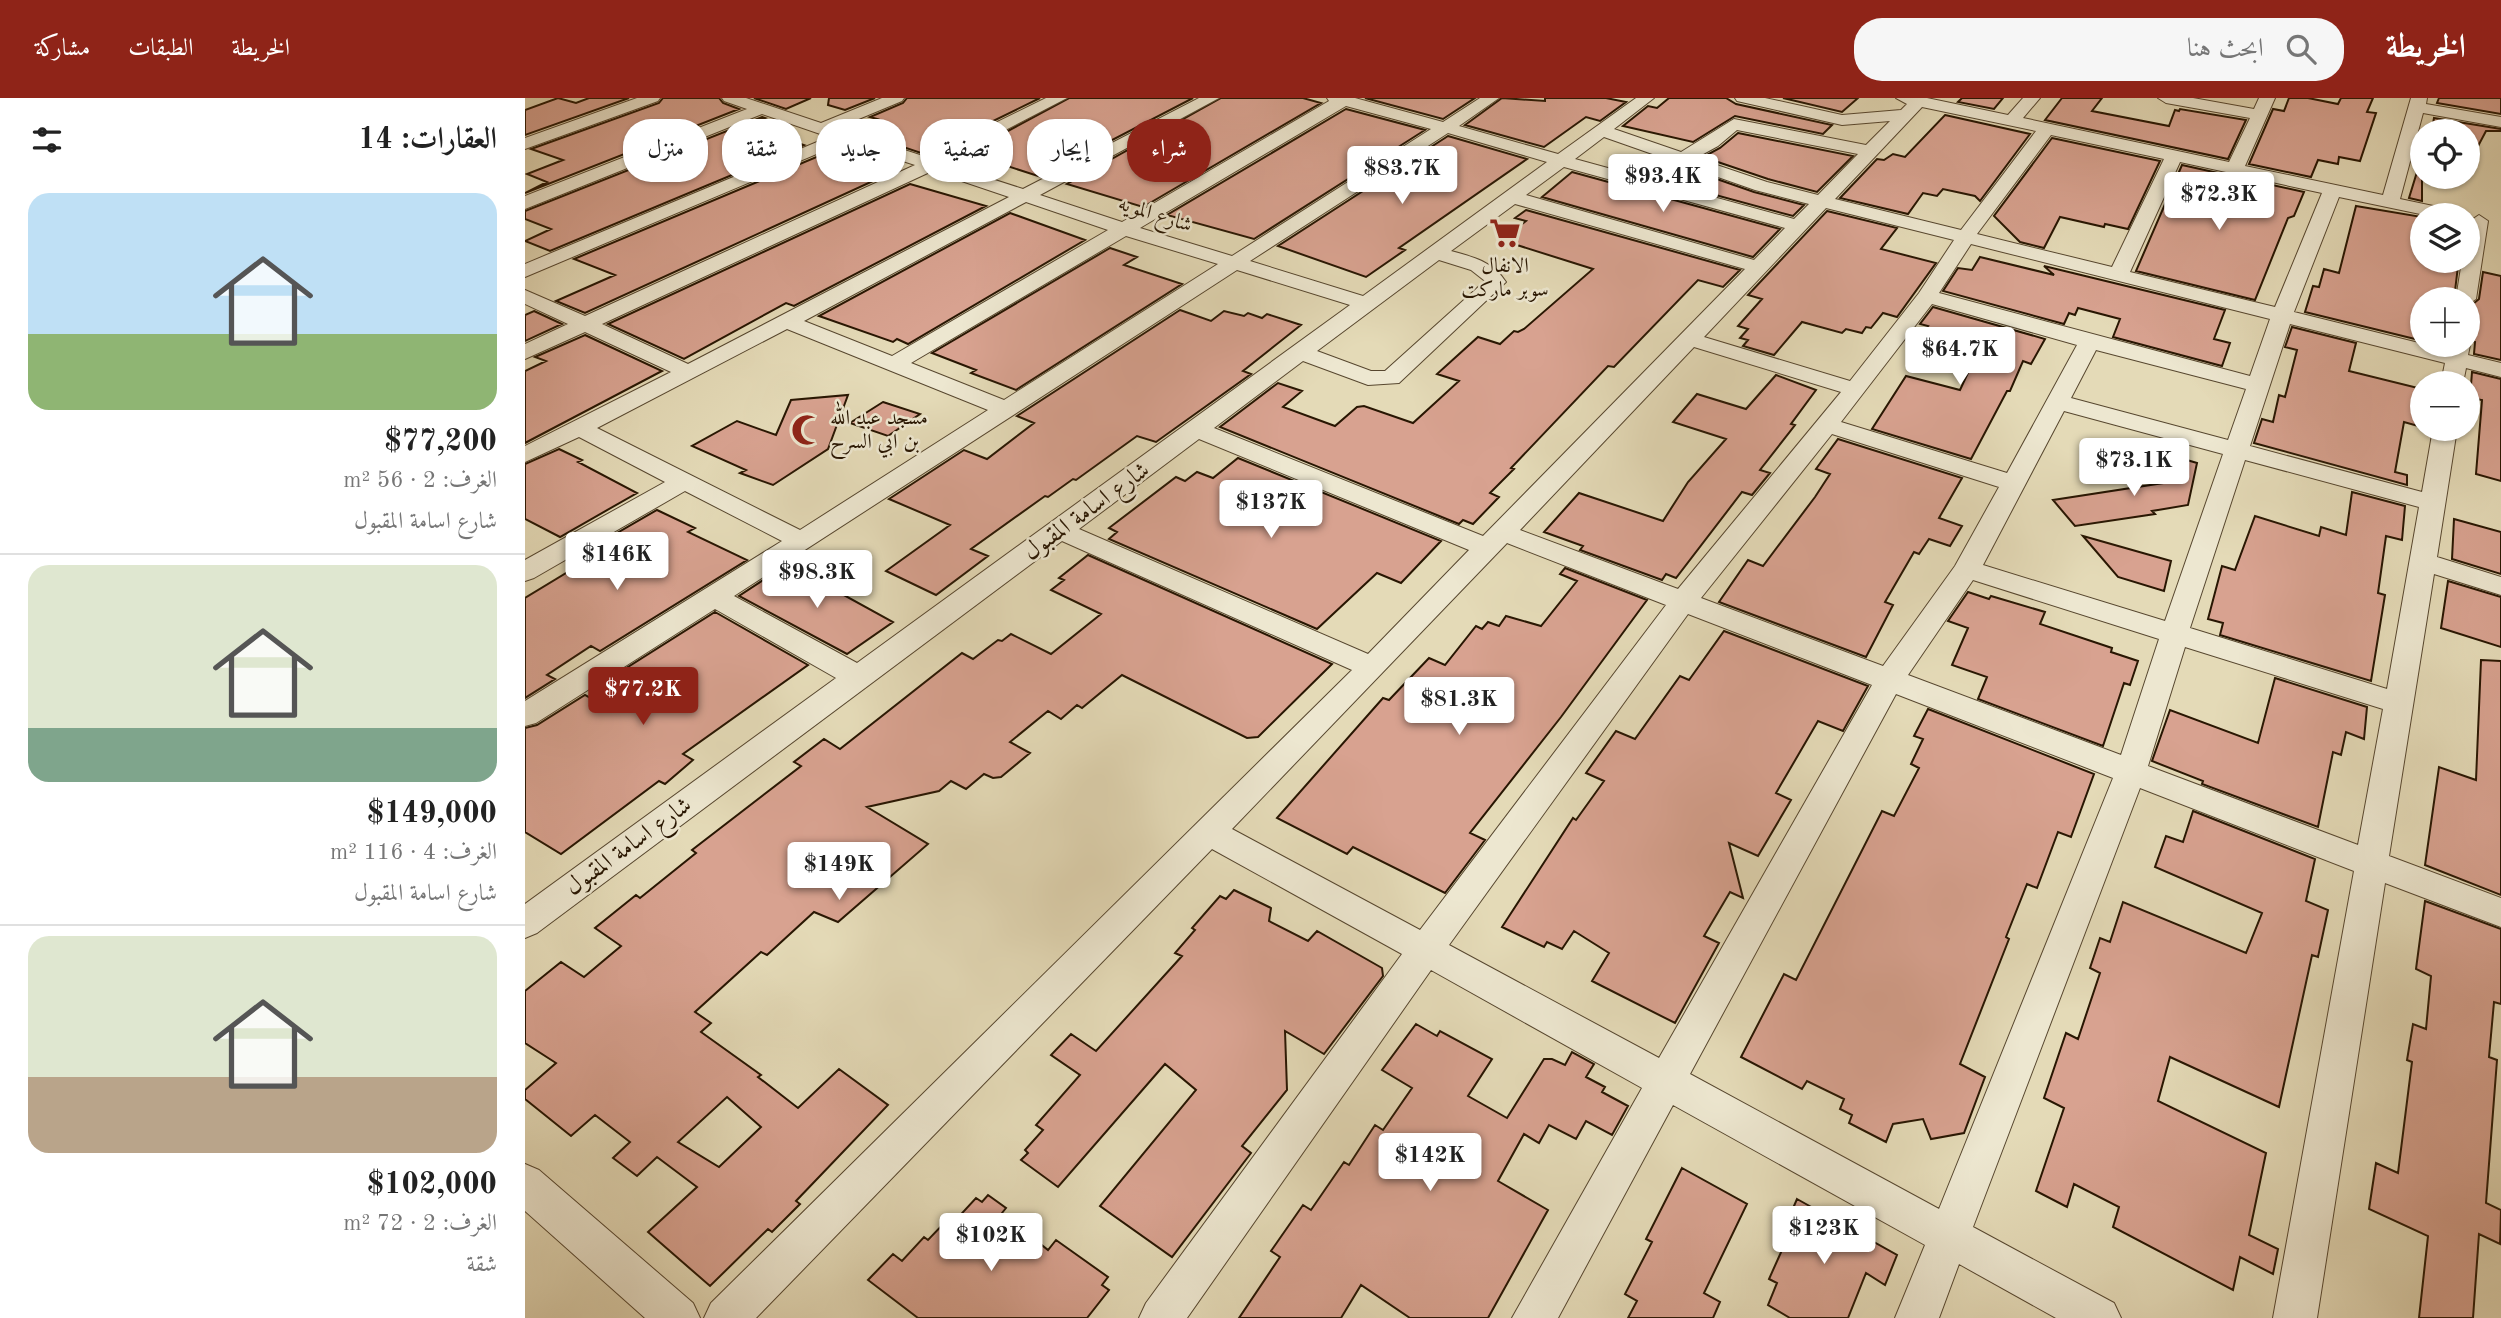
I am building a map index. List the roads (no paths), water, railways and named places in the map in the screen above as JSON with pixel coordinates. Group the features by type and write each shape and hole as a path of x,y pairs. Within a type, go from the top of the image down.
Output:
{"street":[{"path":"525,144 652,98"},
{"path":"845,119 896,98"},
{"path":"1013,121 1059,98"},
{"path":"525,455 691,373 1211,98"},
{"path":"525,715 714,597 1491,98"},
{"name":"شارع اسامة المقبول","path":"531,910 860,678 1646,98"},
{"path":"1742,98 1763,100 1842,120 1910,105 2012,121 2410,206"},
{"path":"2012,121 2032,98"},
{"path":"2166,98 2259,115"},
{"path":"2235,169 2267,98"},
{"name":"شارع المويه","path":"737,99 816,126"},
{"path":"896,363 1342,99 1560,159 1709,204 1799,226"},
{"path":"1682,159 1712,142 1763,100"},
{"path":"2390,202 2417,102 2501,122"},
{"path":"726,1318 1496,541 1823,201 1910,105"},
{"path":"525,203 761,108"},
{"path":"1734,124 1869,151"},
{"path":"1161,1318 1426,949 1683,601 1827,425 1927,296 1966,236 2047,129"},
{"path":"1602,131 1662,150 1727,177 2282,315 2410,342"},
{"path":"525,271 816,148"},
{"path":"1584,217 1662,150"},
{"path":"2119,274 2174,156"},
{"path":"525,352 920,168"},
{"name":"شارع المويه","path":"981,182 1368,304"},
{"path":"1917,1318 2131,771 2282,315 2332,190"},
{"path":"1512,197 1759,267"},
{"path":"1669,241 1709,204"},
{"path":"2480,222 2501,226"},
{"path":"1301,353 1368,378 1391,378 1496,282 1493,273 1483,268 1436,253"},
{"path":"525,296 691,373"},
{"path":"1927,296 2258,385"},
{"path":"788,322 896,363 1005,409"},
{"path":"1689,339 1854,389"},
{"path":"1534,1318 1889,680 1967,569 2011,483 2090,342"},
{"path":"2470,357 2501,370"},
{"path":"2058,402 2432,503"},
{"path":"1827,425 2011,483"},
{"path":"579,429 800,540"},
{"path":"1198,430 1496,541 1683,601 2501,913"},
{"path":"2295,1318 2443,441"},
{"path":"525,572 683,482"},
{"path":"1061,531 1372,667"},
{"path":"2422,561 2501,586"},
{"path":"1967,569 2398,703"},
{"path":"714,597 860,678"},
{"path":"1210,832 2099,1318"},
{"path":"525,1184 678,1318"}],"place":[{"name":"الانفال سوبر ماركت","path":"1505,233"},
{"name":"مسجد عبد الله بن ابي السرح","path":"807,430"}]}
